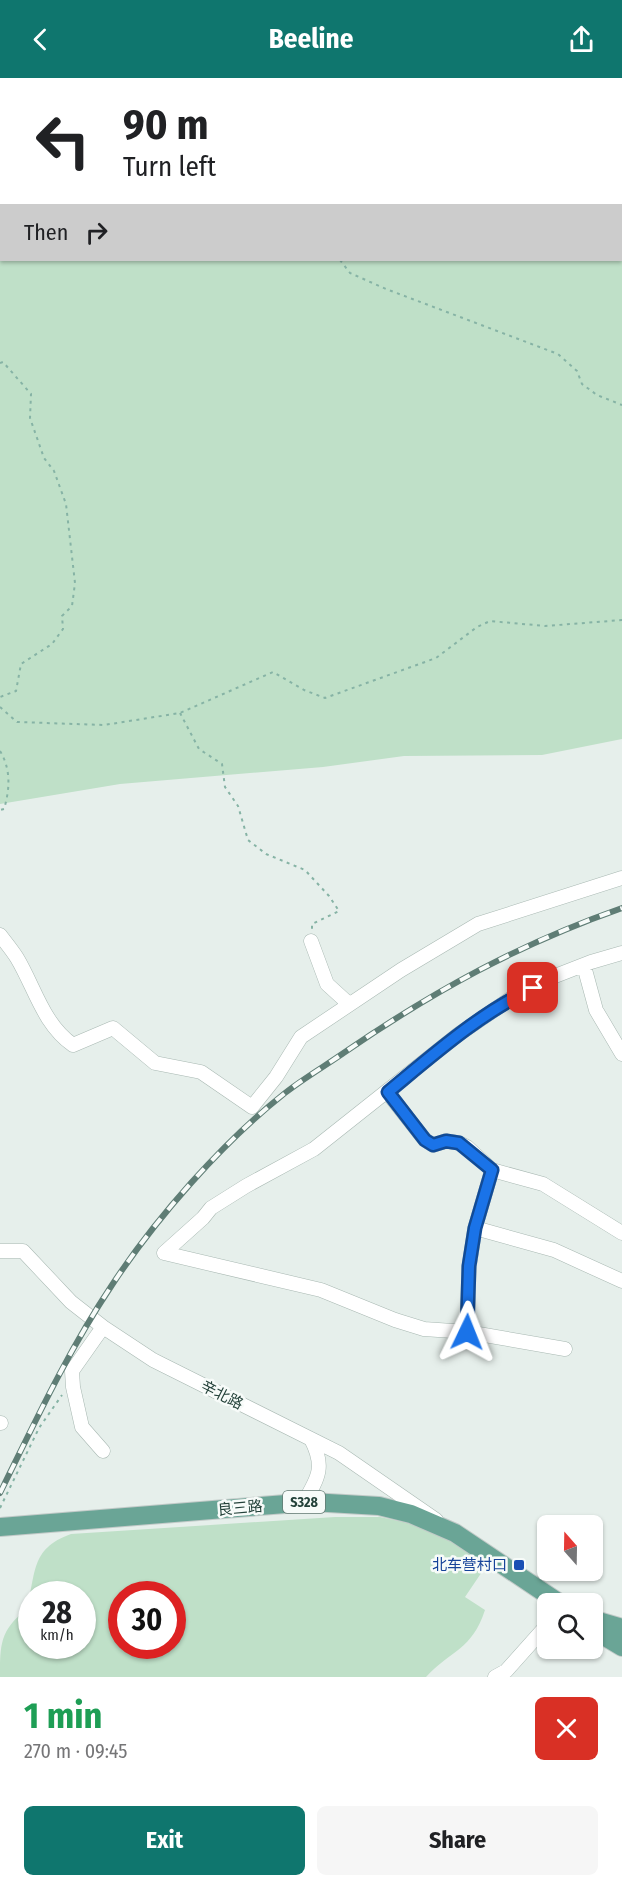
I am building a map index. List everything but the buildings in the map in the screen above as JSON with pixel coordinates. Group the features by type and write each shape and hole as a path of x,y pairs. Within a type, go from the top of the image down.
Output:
{"main road":[{"name":"良三路","path":"0,1527 304,1502 330,1501 379,1506 411,1514 455,1533 545,1593"},
{"path":"603,1622 622,1628"},
{"path":"603,1636 622,1647"}],"street":[{"path":"0,935 17,958 46,1016 62,1037 73,1045 113,1028 155,1063 201,1072 252,1107 276,1077 301,1037 349,1004 478,924 622,878"},
{"path":"311,940 327,984 349,1004"},
{"path":"565,1349 467,1332 424,1329 395,1320 321,1290 164,1253 211,1208 314,1149 459,1034 513,997 538,988 550,978 622,953"},
{"path":"584,966 596,1010 622,1054"},
{"path":"388,1092 425,1140 433,1145 446,1141 459,1143 492,1170 543,1184 622,1233"},
{"path":"467,1332 469,1266 475,1228 492,1170"},
{"path":"475,1228 554,1250 622,1281"},
{"name":"辛北路","path":"0,1251 23,1251 61,1292 103,1327 153,1360 339,1453 369,1471 455,1533"},
{"path":"103,1327 72,1371 82,1427 103,1451"},
{"path":"304,1502 320,1468 320,1456 311,1439"},
{"path":"495,1677 507,1671 537,1637"}],"path":[{"path":"341,261 350,273 386,289 558,354 576,371 582,384 597,395 622,405"},
{"path":"0,363 3,362 31,394 30,418 44,458 54,471 66,504 75,583 72,606 62,616 63,629 52,644 21,664 16,690 0,696"},
{"path":"0,707 17,722 94,724 180,713 273,672 304,690 325,698 436,658 477,627 490,621 545,626 612,623 622,620"},
{"path":"180,713 199,749 222,764 225,787 238,806 248,840 266,854 305,870 329,896 339,911 312,924 311,940"},
{"path":"0,751 6,761 9,791 4,809 0,810"},
{"path":"0,1508 39,1428 72,1380"}],"green space":[{"path":"0,261 622,261 622,739 542,755 404,756 323,767 120,784 0,804"},
{"path":"335,1517 380,1517 417,1525 490,1560 465,1597 485,1610 474,1634 467,1642 426,1677 0,1677 3,1639 18,1616 18,1659 96,1659 96,1581 32,1581 41,1555 57,1540 71,1534"}],"railway":[{"path":"0,1493 66,1361 129,1260 191,1183 261,1113 300,1082 445,989 513,953 622,908"}],"place":[{"name":"北车营村口","path":"519,1565"}],"route":[{"path":"467,1332 469,1266 475,1228 492,1170 467,1147 459,1143 451,1140 433,1145 425,1140 388,1092 459,1034 513,997 533,988"}]}
